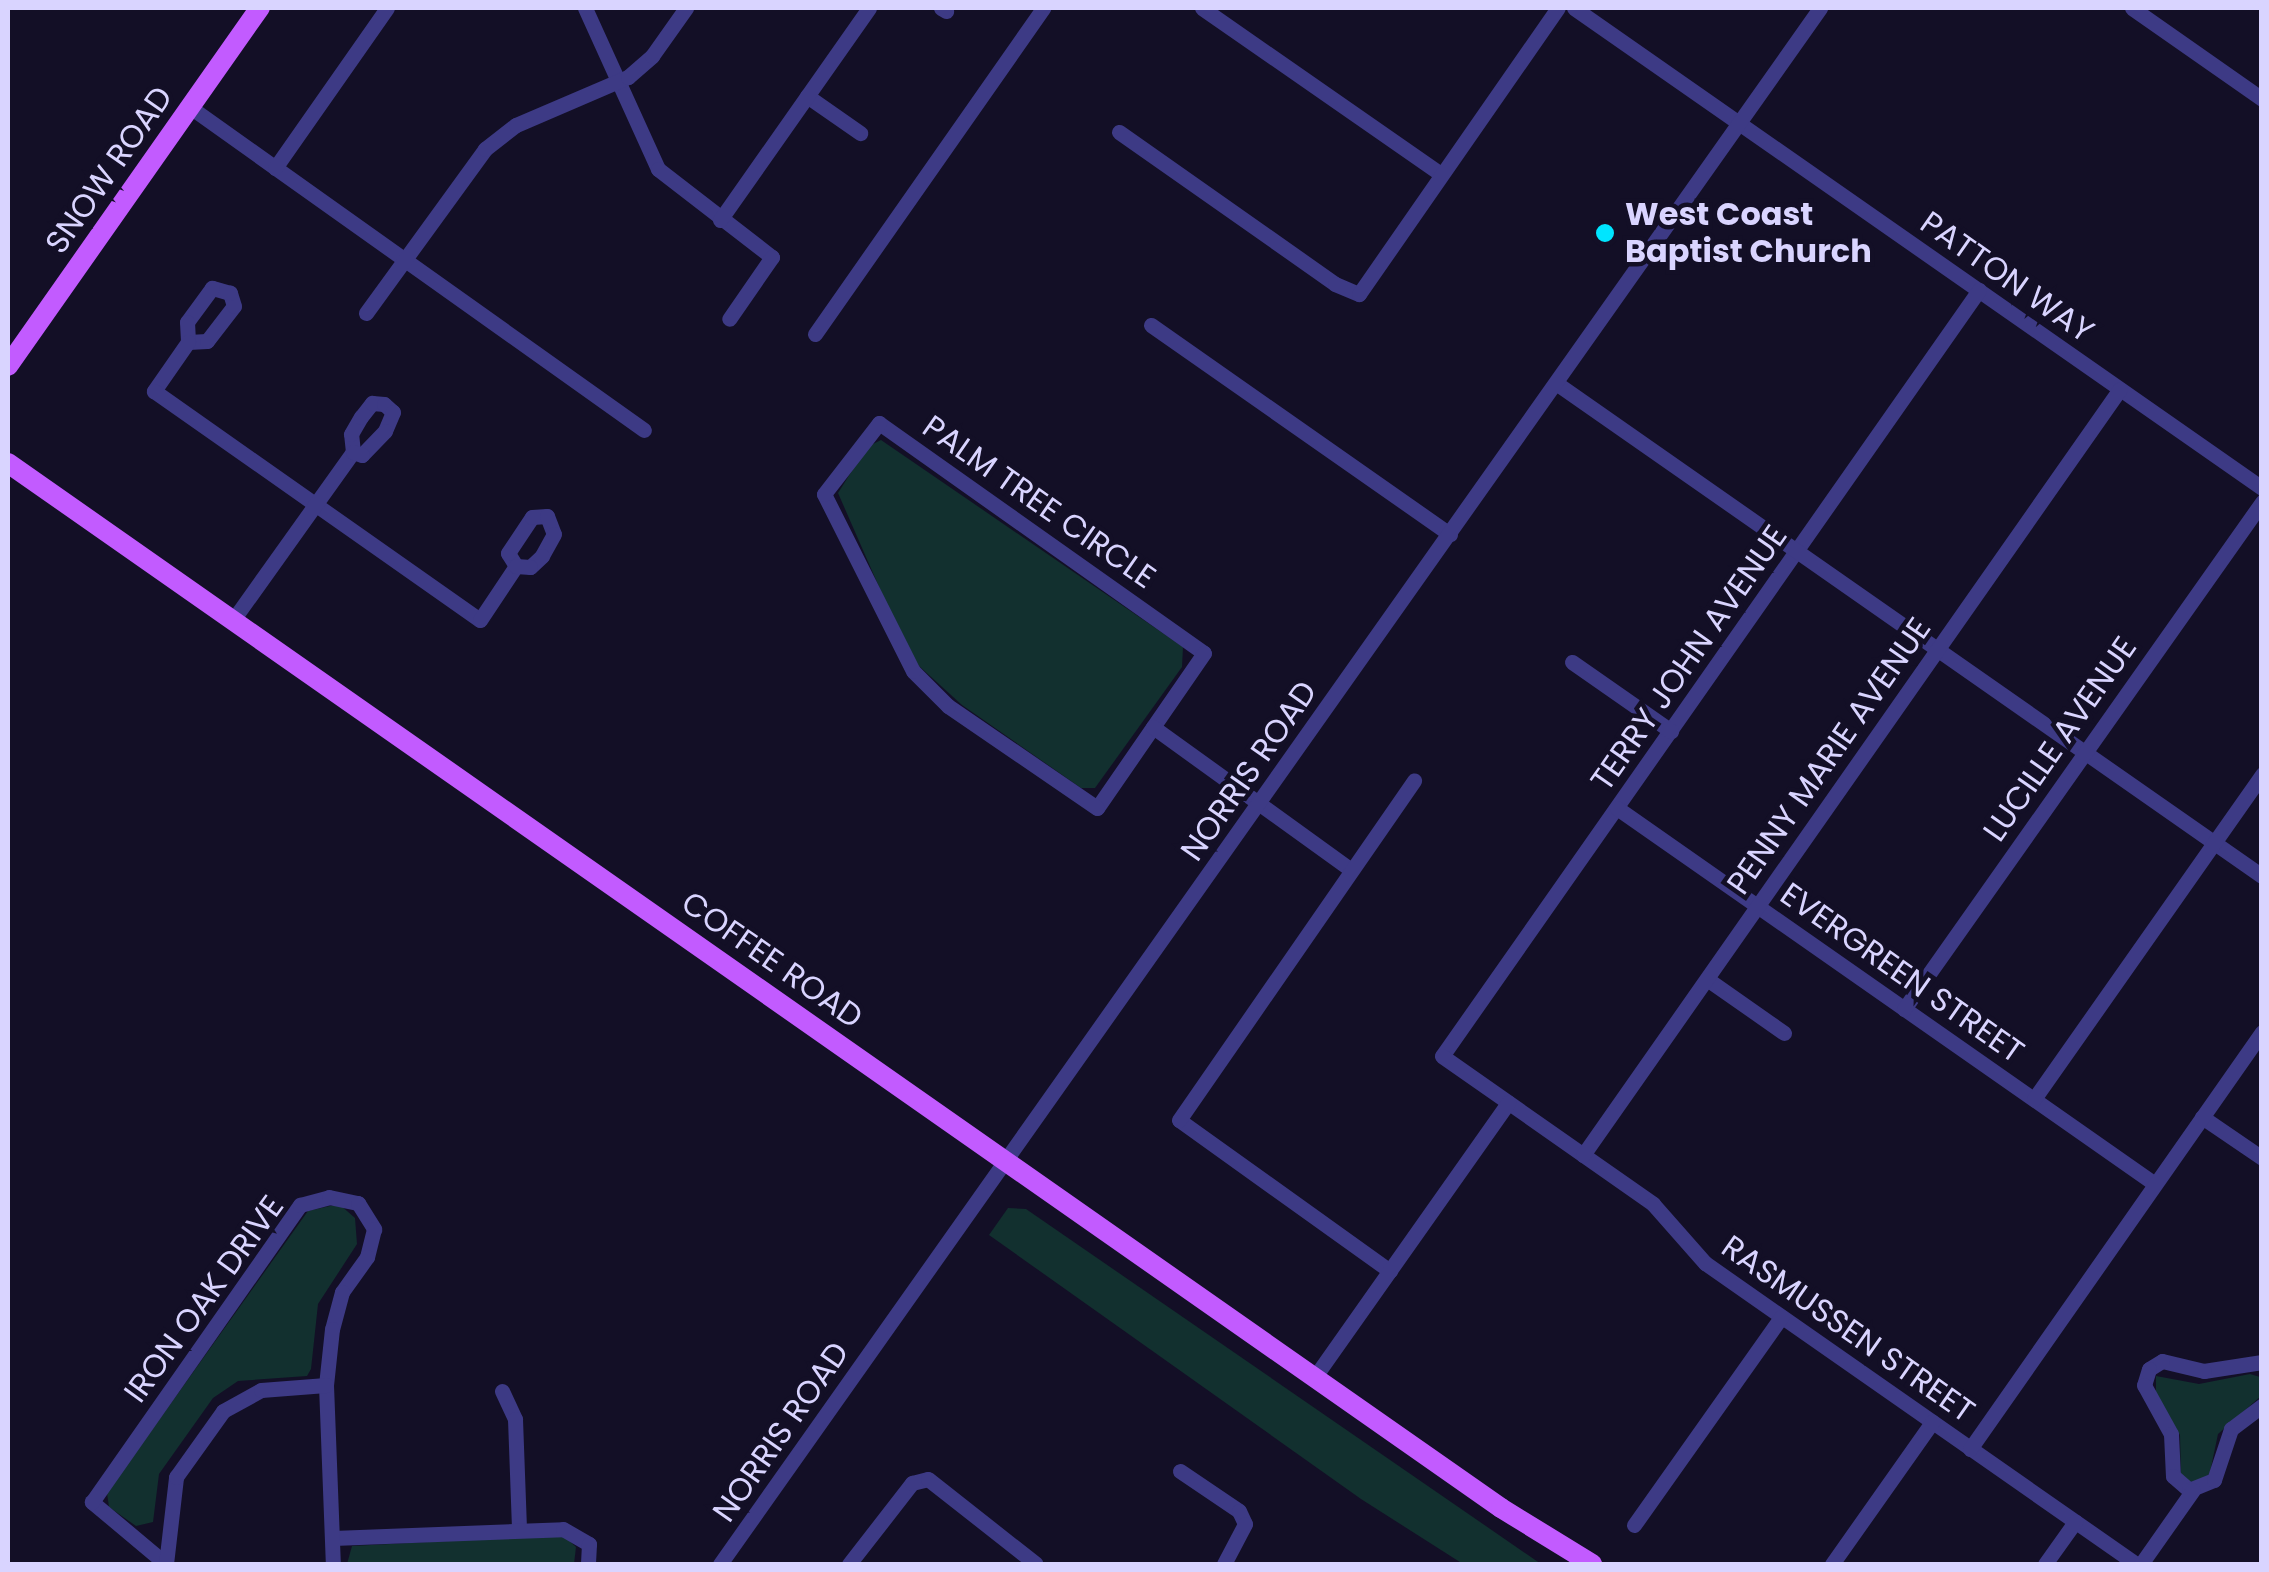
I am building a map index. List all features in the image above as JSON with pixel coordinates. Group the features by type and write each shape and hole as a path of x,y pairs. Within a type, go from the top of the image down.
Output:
{"main road":[{"name":"SNOW ROAD","path":"8,366 260,8"},
{"name":"COFFEE ROAD","path":"8,463 1500,1508 1592,1564"},
{"name":"COFFEE ROAD","path":"1500,1508 1565,1564"}],"street":[{"path":"276,168 387,8"},
{"path":"585,8 658,169 772,257 729,319"},
{"path":"366,313 499,136 617,82 652,56 686,8"},
{"path":"720,220 869,8"},
{"path":"815,334 1043,8"},
{"path":"1202,8 1441,174"},
{"path":"1119,132 1335,284 1360,294 1558,8"},
{"name":"PATTON WAY","path":"1574,8 2262,488"},
{"name":"NORRIS ROAD","path":"720,1564 1820,8"},
{"path":"2132,8 2262,98"},
{"path":"807,96 860,133"},
{"path":"190,107 644,430"},
{"name":"TERRY JOHN AVENUE","path":"1442,1056 1979,290"},
{"path":"1151,325 1450,534"},
{"path":"188,342 154,391 480,620 516,566"},
{"path":"1556,383 2262,876"},
{"name":"PENNY MARIE AVENUE","path":"1583,1155 2120,389"},
{"name":"PALM TREE CIRCLE","path":"879,423 1204,653 1152,727 1097,808 929,688 900,647 824,494 879,423"},
{"path":"232,620 353,452"},
{"name":"LUCILLE AVENUE","path":"1904,1009 2262,502"},
{"path":"1572,662 1671,731"},
{"path":"1152,727 1351,870"},
{"path":"2034,1100 2262,774"},
{"path":"1390,1271 1179,1120 1414,780"},
{"name":"EVERGREEN STREET","path":"1617,808 2155,1184"},
{"path":"1707,979 1784,1033"},
{"path":"1970,1449 2262,1032"},
{"name":"RASMUSSEN STREET","path":"1442,1056 1666,1215 1705,1263 2138,1564"},
{"path":"1314,1378 1508,1103"},
{"path":"2202,1117 2262,1158"},
{"name":"IRON OAK DRIVE","path":"166,1564 92,1502 300,1205 329,1197 358,1204 374,1228 367,1258 342,1292 326,1385 333,1564"},
{"path":"1634,1525 1781,1317"},
{"path":"2193,1490 2173,1476 2171,1434 2146,1393 2146,1375 2162,1361 2204,1371 2262,1362"},
{"name":"IRON OAK DRIVE","path":"166,1564 176,1477 223,1411 260,1390 326,1385"},
{"path":"502,1391 515,1419 519,1530"},
{"path":"2138,1564 2193,1490 2214,1480 2231,1429 2262,1406"},
{"path":"1832,1564 1932,1422"},
{"path":"1180,1471 1239,1512 1245,1524 1224,1564"},
{"path":"849,1564 920,1480 940,1483 1036,1564"},
{"path":"2045,1564 2075,1522"},
{"path":"333,1538 563,1529 589,1544 588,1564"}],"green space":[{"path":"881,440 1183,647 1182,667 1095,788 1081,788 962,705 919,666 901,637 838,493 867,447"},
{"path":"339,1204 355,1218 357,1244 318,1304 307,1376 238,1381 213,1398 159,1474 153,1522 136,1526 109,1507 107,1493 308,1211"},
{"path":"1008,1208 1026,1209 1541,1564 1463,1564 1361,1499 989,1235"},
{"path":"2250,1374 2260,1377 2261,1396 2218,1434 2210,1472 2203,1484 2192,1484 2181,1477 2180,1435 2156,1396 2156,1376 2199,1384"},
{"path":"563,1535 576,1547 574,1564 347,1564 352,1546"}],"place":[{"name":"West Coast Baptist Church","path":"1605,233"}]}
